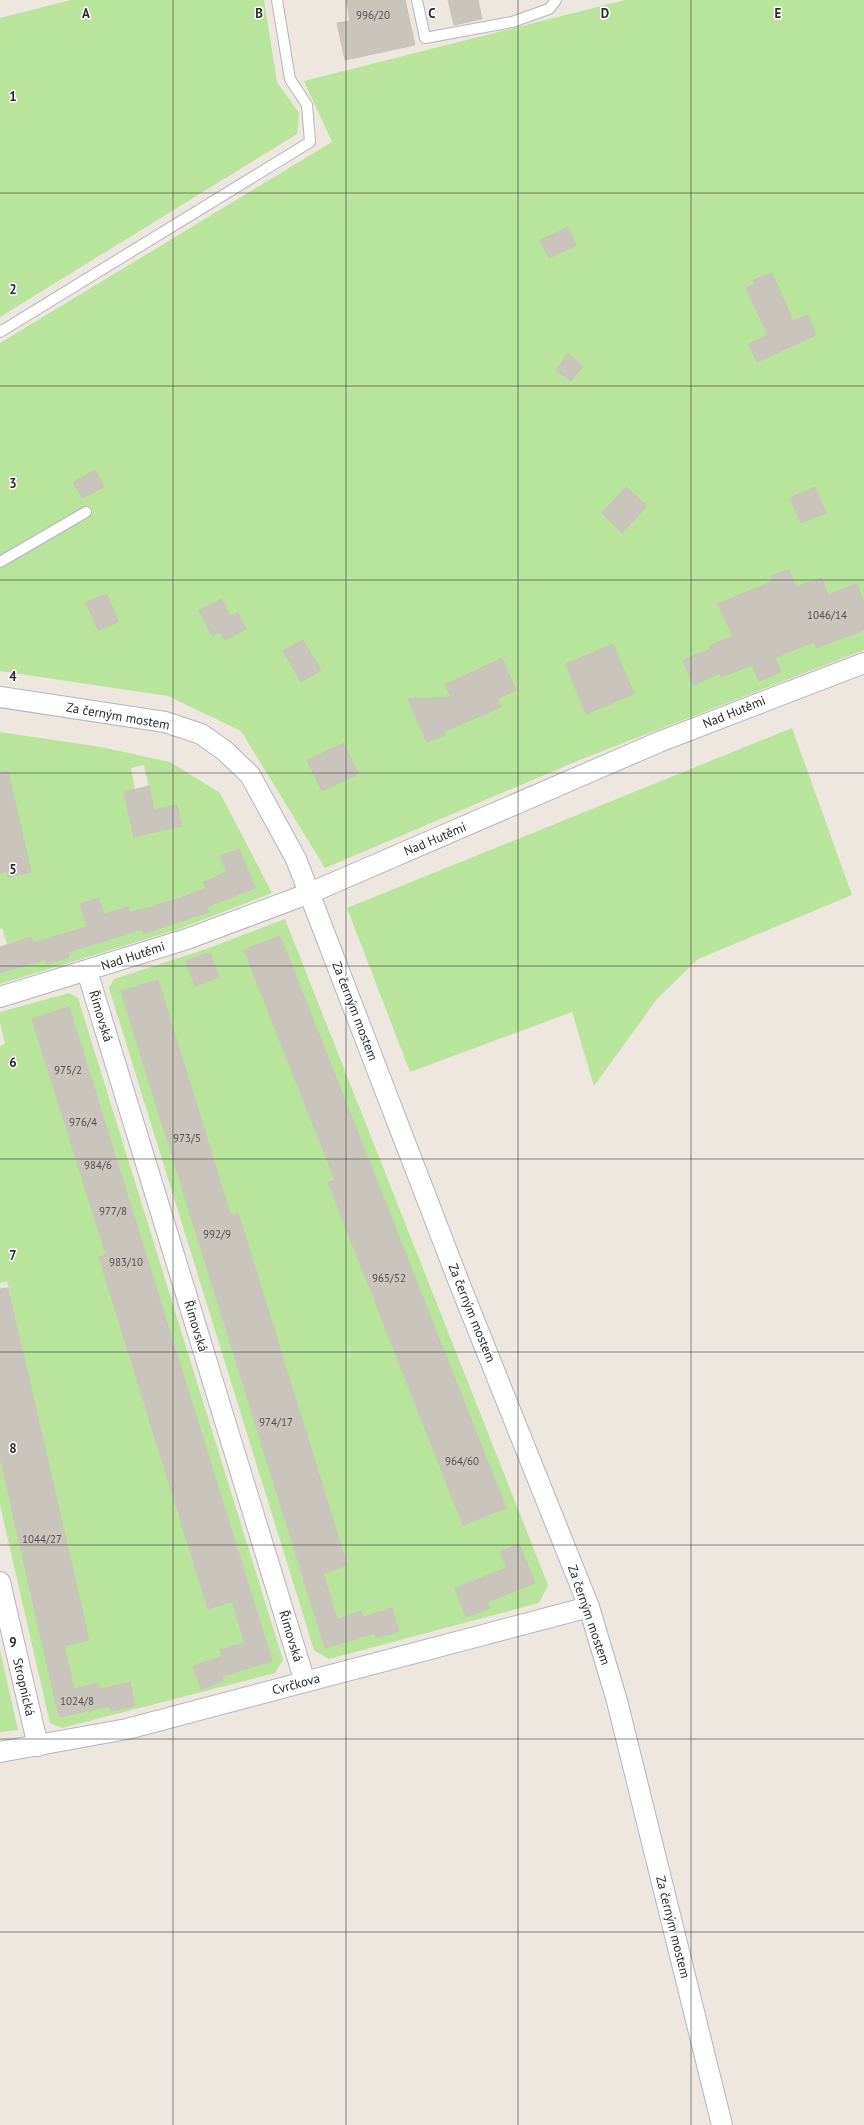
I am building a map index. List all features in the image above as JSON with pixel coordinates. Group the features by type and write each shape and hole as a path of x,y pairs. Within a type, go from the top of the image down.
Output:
{"street":[{"name":"Nad Hutěmi","path":"0,997 186,939 310,893 659,742 864,663"},
{"name":"Za černým mostem","path":"0,697 165,722 201,734 225,751 250,775 296,859 457,1277 589,1607 617,1701 722,2125"},
{"name":"Římovská","path":"87,970 305,1682"},
{"name":"Stropnická","path":"0,1582 38,1746"},
{"name":"Cvrčkova","path":"0,1752 127,1729 589,1607"}],"lane":[{"path":"0,332 310,142 308,105 290,79 277,0"},
{"path":"417,0 426,38 512,22 549,9 556,0"},
{"path":"0,562 86,512"}],"green space":[{"path":"71,0 264,0 277,82 299,113 297,134 0,317 0,18"},
{"path":"625,0 864,0 864,650 582,759 325,868 241,731 168,696 0,671 0,343 332,142 304,81"},
{"path":"792,728 852,895 698,959 657,999 594,1086 572,1012 410,1072 347,908"},
{"path":"0,732 101,747 170,762 220,793 272,893 179,929 0,984 0,973 38,961 44,957 47,964 69,957 62,934 34,946 31,937 7,944 2,928 0,929 0,873 6,871 8,877 30,872 0,844","holes":["144,765 154,810 177,805 181,826 135,837 124,792 135,789 131,768","239,849 255,888 206,905 208,912 186,920 178,898 200,890 201,892 207,890 204,881 227,872 220,856","99,898 104,914 128,907 131,916 137,911 159,904 166,927 144,934 141,927 92,944 80,904"]},
{"path":"285,919 548,1585 539,1603 329,1659 314,1650 109,988 114,979 209,948","holes":["280,936 289,959 253,973 244,950","210,953 219,977 195,985 186,961","158,980 165,1003 121,992","173,1028 194,1098 158,1109 150,1086","299,1088 361,1142 325,1156 316,1133 317,1108 308,1111","165,1133 207,1171 216,1168 224,1192 187,1203 179,1179 179,1155 172,1157","370,1166 397,1234 355,1250 346,1227 349,1201 337,1205 328,1182","238,1214 259,1283 216,1297 194,1227","406,1257 433,1325 391,1342 382,1319 386,1292 373,1297 364,1273","267,1308 289,1377 245,1391 223,1321","442,1348 422,1383 409,1388 400,1365","296,1402 318,1471 274,1485 267,1461 266,1437 260,1439 253,1415","325,1496 347,1565 303,1579 296,1555 302,1553 295,1531 289,1532 282,1509","501,1552 526,1561 535,1583 486,1601 466,1617 455,1588 477,1579 481,1588 484,1577 507,1568","392,1608 399,1631 376,1638 374,1631 368,1635 325,1648 318,1624 361,1611 364,1620"]},
{"path":"69,993 78,998 283,1660 275,1673 62,1728 50,1723 0,1505 0,1458 45,1449 29,1378 0,1384 23,1352 7,1281 0,1283 0,1046 5,1044 0,1023 0,1012","holes":["69,1008 77,1031 40,1042 33,1019","84,1055 92,1079 85,1081 92,1103 99,1102 106,1125 69,1136 48,1067","114,1150 121,1173 114,1175 121,1197 128,1196 135,1219 99,1231 77,1161","142,1243 150,1267 143,1269 157,1289 164,1313 120,1326 113,1303 126,1299 119,1277 106,1280 99,1257","172,1337 179,1361 173,1363 186,1383 193,1407 149,1420 142,1397 148,1370 135,1374 128,1351","200,1431 222,1501 178,1515 171,1491 184,1487 177,1464 164,1468 157,1445","6,1484 67,1545 22,1555 17,1531 23,1529 11,1508","230,1525 251,1595 208,1608 200,1585 206,1559 193,1562 186,1539","83,1616 89,1640 44,1651","258,1621 241,1670 221,1674 223,1681 201,1689 194,1666 216,1658 223,1659 245,1643 240,1626","70,1671 74,1689 98,1683 100,1691 106,1687 130,1682 135,1705 112,1711 110,1704 60,1717 54,1693"]},
{"path":"0,1650 18,1730 0,1732"}],"building":[{"path":"346,0 405,0 415,45 345,60 337,23 350,21"},
{"path":"448,0 478,0 482,19 454,25"},
{"path":"568,227 576,245 549,258 540,240"},
{"path":"772,273 793,321 808,315 816,335 757,362 749,344 768,335 746,288 755,284 753,280"},
{"path":"568,354 583,366 571,381 556,370"},
{"path":"95,470 104,487 82,498 73,482"},
{"path":"626,487 647,506 622,533 602,513"},
{"path":"815,487 826,513 801,523 790,498"},
{"path":"789,570 796,587 822,578 828,595 857,584 864,603 864,630 816,648 814,642 775,657 781,672 759,681 752,665 722,677 720,673 693,685 683,660 711,649 709,646 733,636 718,604 773,581 771,576"},
{"path":"107,594 118,622 98,630 86,602"},
{"path":"222,599 230,616 238,613 246,629 225,640 220,632 212,636 199,610"},
{"path":"303,640 321,670 301,682 283,651"},
{"path":"613,644 634,694 586,714 566,664"},
{"path":"502,658 516,690 497,699 501,707 443,732 445,735 427,742 408,699 451,697 445,685"},
{"path":"344,743 358,774 322,791 307,760"},
{"path":"8,772 31,872 8,877 6,871 0,873 0,773"},
{"path":"149,786 154,810 177,805 181,826 134,837 124,792"},
{"path":"239,849 255,888 206,907 209,912 143,934 142,929 68,952 69,957 47,964 45,959 0,973 0,947 31,937 33,943 87,927 80,904 99,898 104,914 128,907 130,913 177,899 206,888 203,882 227,872 220,856"},
{"path":"280,936 506,1508 463,1525 328,1182 335,1180 244,950"},
{"path":"210,953 219,977 195,986 186,961"},
{"path":"158,980 231,1216 238,1213 347,1565 323,1573 337,1619 361,1611 363,1617 392,1608 399,1631 376,1638 375,1633 325,1648 121,991"},
{"path":"69,1007 272,1661 222,1676 223,1681 201,1689 193,1666 222,1656 220,1650 245,1643 232,1601 208,1609 99,1257 106,1254 32,1019"},
{"path":"8,1288 89,1640 64,1646 74,1689 98,1683 100,1689 130,1682 135,1706 111,1711 110,1706 59,1717 0,1457 0,1289"},
{"path":"519,1544 535,1583 487,1602 489,1608 466,1617 455,1588 507,1568 500,1552"}]}
